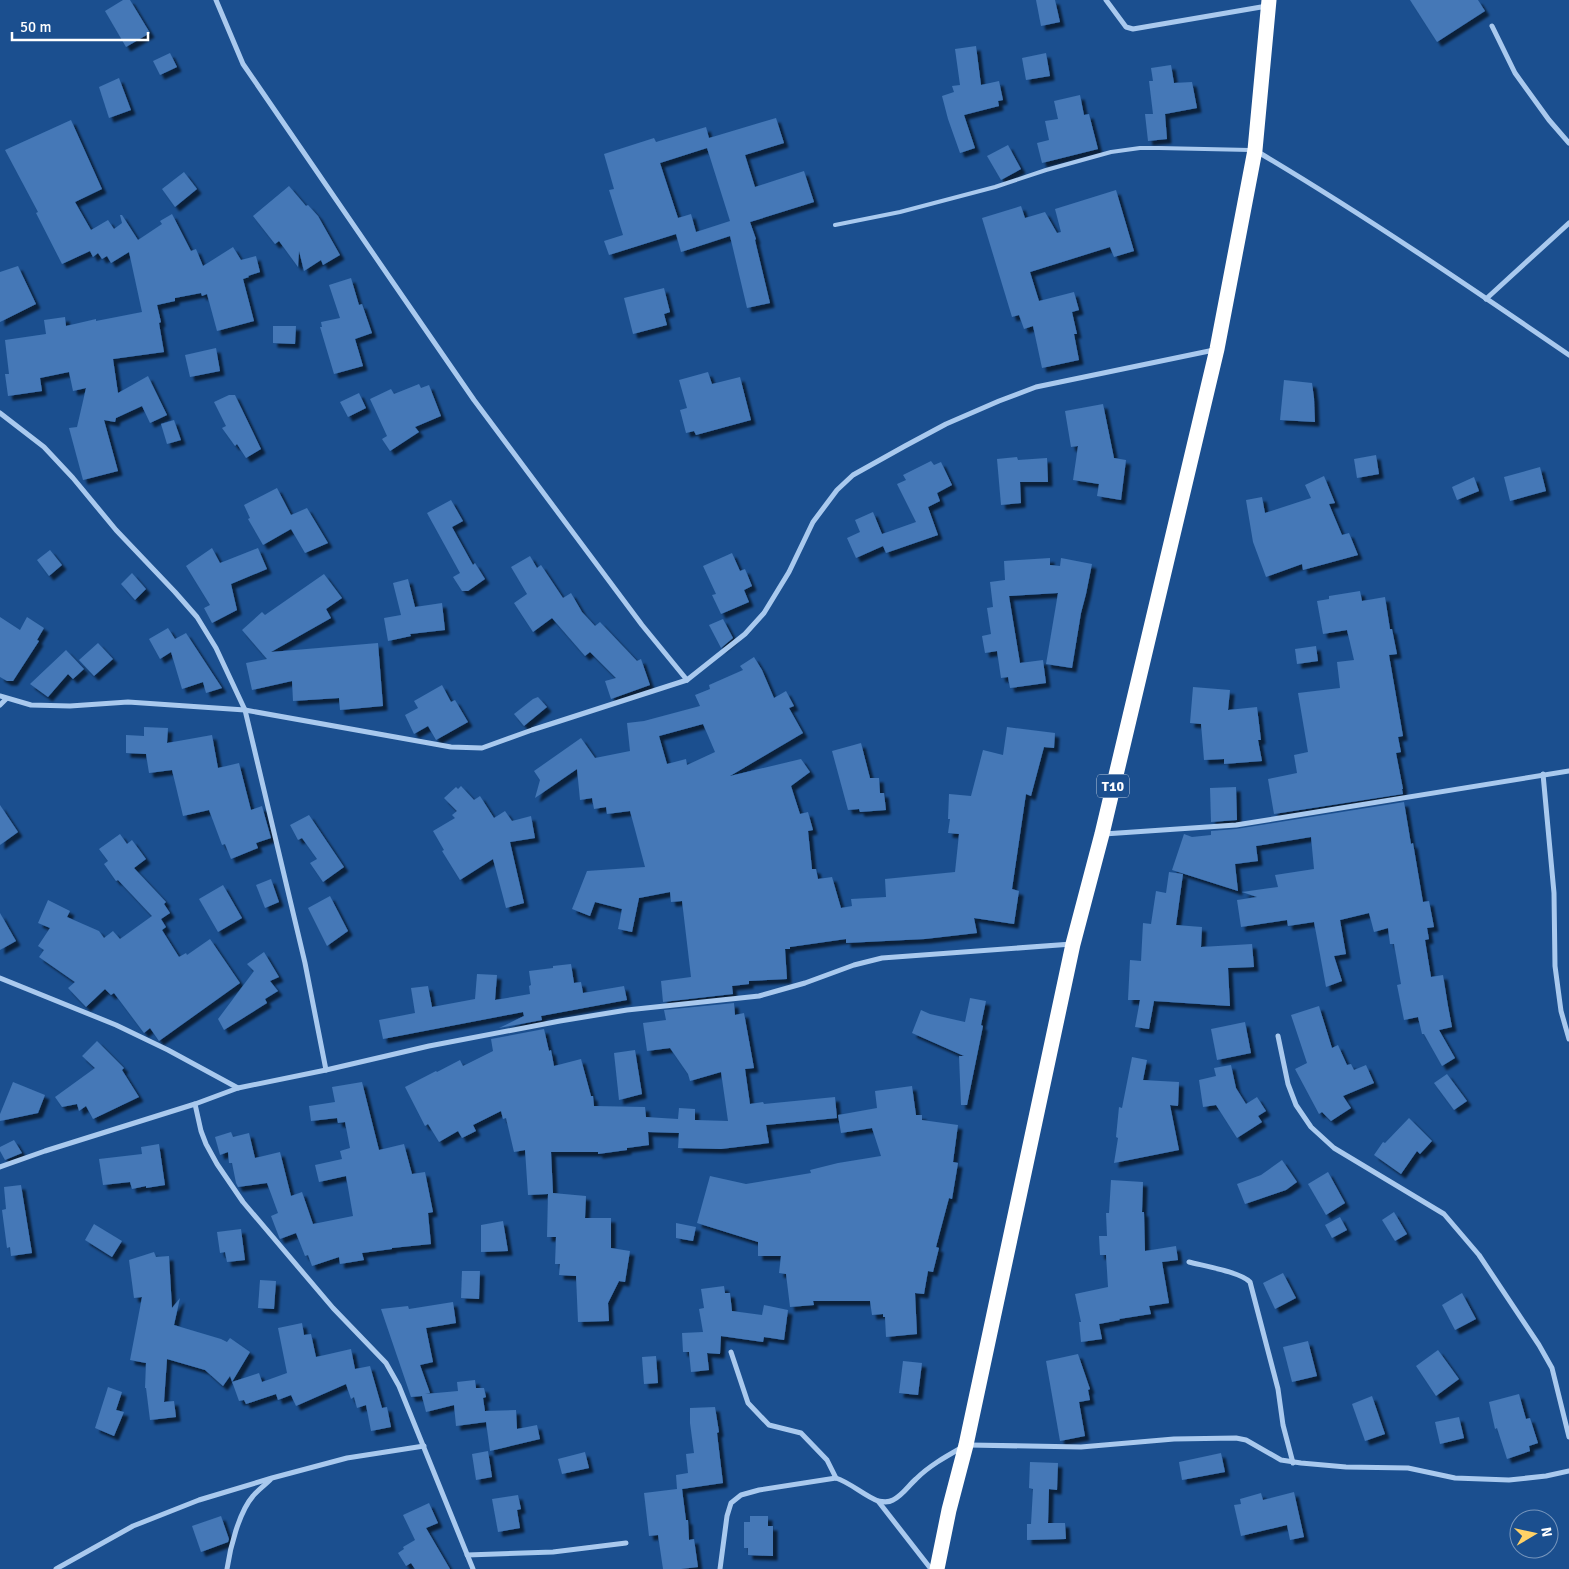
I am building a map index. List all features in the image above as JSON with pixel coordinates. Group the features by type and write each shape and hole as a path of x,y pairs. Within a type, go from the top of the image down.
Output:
{"highway":[{"name":"T10","path":"937,1569 949,1510 966,1445 1073,944 1102,834 1217,349 1255,150 1268,3"}],"street":[{"path":"216,0 242,64 474,400 642,625 687,680"},
{"path":"1106,0 1126,27 1134,29 1268,3"},
{"path":"1492,26 1515,74 1549,120 1569,143"},
{"path":"1255,150 1392,236 1569,355"},
{"path":"1486,299 1569,223"},
{"path":"0,696 6,699 41,705 70,706 128,702 245,710 442,745 482,748 687,680 745,634 764,613 789,572 813,522 837,490 853,475 904,446 999,400 1036,387 1217,349"},
{"path":"0,413 44,448 73,478 116,530 176,592 196,617 216,648 245,710 305,963 326,1070"},
{"path":"0,705 6,699"},
{"path":"1102,834 1236,825 1569,771"},
{"path":"1543,774 1554,893 1555,966 1561,1011 1569,1039"},
{"path":"0,1167 195,1104 238,1088 429,1046 627,1010 759,996 805,983 854,965 882,958 1073,944"},
{"path":"0,978 116,1025 160,1046 238,1088"},
{"path":"1278,1036 1288,1084 1296,1105 1311,1127 1334,1148 1444,1214 1479,1254 1552,1368 1569,1437"},
{"path":"195,1104 201,1131 217,1164 243,1202 333,1308 386,1363 399,1386 473,1569"},
{"path":"1189,1262 1238,1275 1250,1282 1278,1389 1283,1425 1293,1462"},
{"path":"731,1352 748,1403 769,1425 802,1433 827,1460 836,1478"},
{"path":"720,1569 727,1516 732,1503 741,1495 759,1490 836,1478 865,1496 878,1501 888,1502 894,1500 927,1470 966,1445 1081,1447 1174,1439 1236,1438 1246,1440 1281,1460 1346,1467 1408,1468 1455,1478 1486,1480 1518,1479 1546,1476 1569,1470"},
{"path":"56,1569 133,1526 199,1500 348,1458 424,1446"},
{"path":"226,1569 233,1538 247,1505 253,1496 272,1478"},
{"path":"878,1501 931,1569"},
{"path":"467,1554 552,1552 626,1543"}],"lane":[{"path":"835,225 900,212 986,190 1111,152 1140,148 1255,150"}],"building":[{"path":"123,0 130,0 150,33 126,47 105,11"},
{"path":"1036,0 1055,0 1060,22 1041,26"},
{"path":"1410,0 1478,0 1485,11 1437,42"},
{"path":"976,46 981,85 999,81 1003,100 998,101 999,106 964,115 975,148 960,153 942,96 954,92 952,86 960,85 955,49"},
{"path":"170,53 177,67 160,75 153,61"},
{"path":"1046,53 1050,76 1026,80 1022,58"},
{"path":"1171,65 1174,83 1192,82 1197,108 1165,114 1167,139 1148,141 1145,114 1153,114 1149,81 1153,81 1151,68"},
{"path":"119,78 131,110 109,118 99,87"},
{"path":"1080,95 1084,115 1089,114 1098,149 1042,163 1037,143 1049,140 1045,121 1058,119 1054,101"},
{"path":"776,118 784,143 745,155 755,187 804,171 814,202 750,222 756,239 770,303 747,308 730,236 681,252 676,234 609,255 604,241 623,235 609,190 614,189 604,154 654,138 656,142 706,127 709,138","holes":["707,148 730,221 696,232 691,214 678,218 660,163"]},
{"path":"71,120 102,189 75,202 91,230 108,220 114,229 122,223 120,215 122,215 138,240 162,224 160,221 172,214 191,251 196,249 203,266 233,247 241,260 256,256 260,272 243,279 254,321 217,331 207,294 202,296 201,293 175,298 175,301 157,305 164,352 113,359 118,393 148,376 167,415 150,423 142,406 116,418 115,422 104,420 118,471 83,480 69,428 77,427 86,388 73,391 69,372 40,378 42,391 8,396 5,374 9,374 5,340 46,334 44,320 65,317 66,326 142,312 129,252 111,263 107,256 102,259 98,253 93,257 90,251 62,264 36,213 38,212 5,150"},
{"path":"1008,145 1021,169 1001,180 987,156"},
{"path":"184,172 197,189 175,207 162,189"},
{"path":"289,186 306,206 308,205 318,216 340,255 323,265 321,260 304,271 299,251 298,267 279,241 275,244 253,216"},
{"path":"1116,190 1134,251 1114,257 1110,247 1030,272 1039,301 1074,292 1079,310 1072,312 1077,334 1074,334 1079,360 1042,368 1033,326 1024,329 1019,315 1012,317 982,218 1021,206 1025,218 1045,212 1057,233 1061,232 1055,209"},
{"path":"18,266 36,304 0,322 0,272"},
{"path":"351,278 359,305 362,304 372,333 355,339 363,366 334,374 320,327 322,327 321,322 340,318 329,285"},
{"path":"664,288 670,312 664,314 667,325 633,334 624,298"},
{"path":"273,326 296,326 295,344 273,343"},
{"path":"216,348 220,371 190,377 185,355"},
{"path":"708,372 712,384 740,377 751,420 696,435 694,431 686,433 680,410 687,408 679,380"},
{"path":"1284,380 1312,383 1315,422 1280,420"},
{"path":"419,384 421,388 429,385 441,416 415,427 419,432 390,451 382,439 387,436 370,399 391,389 394,394"},
{"path":"359,393 366,408 348,417 340,402"},
{"path":"229,395 235,395 261,449 246,458 237,444 235,446 222,428 226,426 214,402"},
{"path":"1103,404 1114,458 1126,460 1121,500 1097,496 1099,484 1073,480 1078,446 1071,447 1065,411"},
{"path":"174,420 181,440 167,444 161,424"},
{"path":"1376,455 1379,474 1357,478 1354,459"},
{"path":"1017,457 1018,460 1047,458 1048,482 1020,482 1021,503 1001,505 997,459"},
{"path":"931,461 934,465 941,462 952,485 937,493 940,501 928,507 938,535 886,553 883,546 856,558 847,538 860,532 855,520 873,512 882,534 916,522 897,484 906,480 903,475"},
{"path":"1540,467 1546,491 1510,501 1504,477"},
{"path":"1324,476 1335,503 1329,504 1342,535 1349,533 1358,555 1303,570 1302,564 1266,577 1253,542 1246,500 1262,497 1265,513 1311,498 1305,485"},
{"path":"1474,477 1479,491 1457,500 1452,487"},
{"path":"277,488 291,515 307,508 328,543 305,553 291,529 263,545 248,519 250,518 244,505"},
{"path":"451,500 463,521 452,527 473,565 475,563 485,579 468,591 462,591 453,577 460,573 427,513"},
{"path":"212,548 220,563 258,548 267,569 231,584 237,610 212,623 204,608 210,605 186,566"},
{"path":"50,550 62,565 49,576 37,560"},
{"path":"732,553 740,571 745,569 752,586 744,590 749,602 721,614 712,595 716,594 703,566"},
{"path":"530,556 537,568 541,565 563,598 571,593 582,612 595,626 600,622 637,661 641,659 650,685 611,699 605,681 616,678 590,652 585,656 552,618 533,632 514,603 527,594 511,567"},
{"path":"1050,558 1050,565 1060,566 1061,558 1092,564 1081,613 1072,668 1046,664 1058,593 1009,596 1020,663 1043,660 1046,683 1010,688 1008,677 1001,678 997,651 985,653 982,636 991,634 987,608 993,607 990,582 1005,580 1004,561"},
{"path":"132,573 146,589 135,600 121,584"},
{"path":"324,574 342,598 326,609 331,618 271,652 378,643 383,706 340,710 339,698 293,701 292,681 252,690 246,663 267,659 242,630 262,612 265,615"},
{"path":"408,579 415,607 442,603 445,630 410,634 411,636 388,641 384,618 401,615 393,583"},
{"path":"1360,591 1362,601 1385,597 1390,629 1392,629 1397,654 1389,655 1403,736 1398,737 1401,752 1396,753 1403,794 1274,814 1268,779 1297,773 1294,755 1308,752 1298,693 1340,688 1337,662 1354,660 1347,630 1323,634 1317,601 1329,599 1329,596"},
{"path":"0,617 20,630 27,617 44,628 37,640 39,641 13,681 7,681 0,677"},
{"path":"723,619 733,638 721,648 709,625"},
{"path":"168,628 175,639 186,633 222,688 206,693 203,682 182,689 171,652 160,659 149,639"},
{"path":"98,643 113,659 94,676 79,660"},
{"path":"1316,646 1318,661 1297,664 1295,649"},
{"path":"66,650 84,669 73,679 68,674 48,697 30,684"},
{"path":"754,657 774,698 786,691 794,706 789,708 803,733 730,776 801,759 810,772 791,786 800,814 808,812 813,830 808,831 812,869 816,869 818,879 832,877 841,908 852,906 851,899 886,897 885,879 955,872 959,834 948,833 950,819 948,819 949,794 971,796 983,750 1003,755 1007,727 1055,733 1054,748 1044,747 1031,796 1026,794 1012,889 1019,891 1014,924 974,918 977,933 925,939 846,943 846,939 790,947 790,949 785,949 787,979 749,981 749,984 732,986 733,994 663,1002 661,981 691,977 682,901 671,902 670,892 639,898 632,932 618,929 622,909 595,902 590,916 572,909 587,871 645,867 630,811 607,814 606,807 594,809 592,798 580,800 577,769 535,798 540,780 534,771 581,738 595,758 630,751 627,723 644,721 700,706 695,695 710,689 709,685 743,670 740,666","holes":["703,724 715,752 687,765 686,759 667,764 659,736"]},
{"path":"442,685 451,702 455,700 468,722 436,740 428,726 414,734 405,715 418,708 414,701"},
{"path":"1193,687 1230,690 1228,710 1257,707 1261,740 1258,740 1262,761 1224,764 1224,759 1204,760 1201,724 1190,723"},
{"path":"538,697 547,707 524,726 514,714"},
{"path":"144,727 168,728 167,743 212,735 218,768 239,763 251,810 262,806 271,838 256,843 258,848 231,859 225,844 222,845 209,810 183,816 172,770 149,773 146,754 126,753 126,735 144,736"},
{"path":"861,743 870,778 879,778 880,793 884,793 886,810 860,812 859,809 848,810 832,751"},
{"path":"461,786 474,800 480,796 494,818 505,811 512,821 531,816 535,838 510,842 524,903 506,908 493,859 460,880 442,851 444,850 433,831 455,818 452,815 457,811 444,798 456,787 458,789"},
{"path":"1236,787 1237,820 1211,822 1210,788"},
{"path":"1404,802 1423,902 1429,901 1434,927 1427,928 1429,939 1425,940 1431,977 1443,975 1452,1027 1439,1030 1455,1058 1442,1066 1424,1034 1422,1034 1418,1017 1404,1020 1397,985 1401,984 1394,944 1390,944 1388,928 1374,932 1369,913 1340,920 1346,954 1334,956 1342,981 1326,987 1314,922 1288,926 1287,920 1241,927 1237,900 1257,897 1242,892 1278,887 1275,875 1314,869 1311,837 1256,846 1258,861 1235,864 1238,891 1172,870 1184,834 1192,837 1211,835 1211,831 1236,829"},
{"path":"0,805 18,832 0,845"},
{"path":"309,815 344,867 323,882 310,863 317,859 302,838 298,840 290,825"},
{"path":"120,834 127,844 132,840 146,859 134,868 166,902 164,904 170,913 161,919 166,927 162,930 179,957 186,953 187,955 210,939 240,983 159,1041 150,1028 144,1033 114,993 111,995 105,989 86,1007 68,988 75,982 39,957 44,950 38,946 50,928 38,923 48,900 70,911 67,917 99,931 104,938 113,931 120,939 152,916 118,880 116,881 104,864 108,861 99,849"},
{"path":"1169,872 1183,874 1176,925 1202,927 1201,947 1252,944 1254,967 1228,968 1230,1006 1154,1001 1149,1029 1135,1027 1140,1000 1128,1000 1130,960 1141,961 1143,923 1151,924 1156,891 1166,893"},
{"path":"271,879 279,902 265,908 256,885"},
{"path":"223,885 242,918 218,932 199,899"},
{"path":"330,896 348,931 327,946 308,908"},
{"path":"0,913 16,941 0,950"},
{"path":"264,952 279,977 270,981 278,991 265,999 267,1003 224,1030 218,1019 254,971 247,964"},
{"path":"571,964 574,983 581,982 583,993 624,986 627,1000 541,1016 542,1020 499,1028 524,1016 523,1012 383,1039 379,1020 415,1013 411,988 428,986 432,1007 475,999 477,974 497,975 495,1000 530,994 529,971"},
{"path":"970,998 986,1001 981,1025 983,1026 967,1105 961,1105 959,1056 964,1056 912,1033 921,1010 965,1022"},
{"path":"734,1003 735,1015 744,1013 754,1068 745,1069 750,1104 835,1097 837,1118 766,1125 769,1143 721,1149 678,1148 679,1133 648,1132 649,1145 627,1148 627,1150 598,1154 598,1152 551,1152 553,1193 586,1196 585,1218 611,1218 611,1248 630,1251 625,1282 619,1281 608,1303 609,1321 578,1322 576,1276 559,1275 560,1264 555,1264 556,1237 547,1237 548,1194 528,1195 525,1150 514,1152 506,1118 503,1119 501,1111 473,1125 476,1131 462,1138 458,1131 439,1142 428,1124 425,1126 405,1087 460,1060 463,1066 493,1051 491,1039 544,1029 554,1066 581,1059 591,1096 593,1096 594,1106 645,1107 646,1117 678,1119 679,1108 695,1109 695,1120 728,1121 721,1072 690,1081 688,1074 670,1048 647,1051 643,1023 666,1020 664,1010"},
{"path":"1319,1006 1332,1048 1338,1045 1347,1065 1351,1064 1354,1070 1366,1065 1374,1083 1343,1096 1351,1108 1331,1121 1322,1112 1319,1114 1295,1069 1307,1063 1291,1015"},
{"path":"1245,1022 1251,1053 1217,1060 1211,1029"},
{"path":"97,1041 124,1068 122,1070 139,1097 93,1119 86,1106 79,1111 77,1104 62,1107 55,1097 95,1068 82,1056"},
{"path":"635,1050 642,1094 619,1100 614,1053"},
{"path":"1132,1057 1147,1060 1143,1080 1179,1082 1178,1106 1170,1105 1179,1150 1114,1163 1118,1138 1116,1137 1119,1107 1122,1108"},
{"path":"1231,1065 1236,1088 1246,1104 1257,1097 1266,1111 1258,1116 1262,1122 1237,1138 1216,1105 1203,1107 1199,1080 1216,1076 1214,1068"},
{"path":"1447,1074 1467,1101 1454,1110 1434,1083"},
{"path":"13,1082 45,1095 38,1113 0,1121 0,1114"},
{"path":"362,1082 379,1150 404,1144 412,1174 425,1172 433,1212 428,1213 431,1244 362,1253 364,1260 340,1264 339,1257 312,1266 308,1255 305,1256 296,1233 280,1239 271,1216 278,1213 267,1183 238,1187 232,1163 229,1163 228,1152 220,1155 215,1137 231,1132 233,1137 249,1133 255,1158 280,1152 291,1196 302,1192 313,1224 353,1216 346,1176 319,1182 315,1165 342,1159 340,1151 350,1148 345,1122 338,1123 337,1118 311,1121 309,1106 335,1102 332,1087"},
{"path":"912,1086 916,1115 922,1115 922,1120 958,1125 953,1162 958,1163 952,1199 949,1198 936,1247 939,1248 933,1272 928,1271 924,1294 915,1293 917,1334 886,1337 885,1317 883,1317 883,1314 872,1315 870,1301 813,1301 814,1305 790,1307 786,1274 779,1273 781,1256 758,1256 758,1242 697,1223 710,1176 746,1184 811,1173 810,1170 838,1163 881,1156 872,1128 841,1133 838,1115 877,1108 875,1091"},
{"path":"1409,1118 1432,1141 1420,1154 1417,1151 1401,1174 1374,1155 1383,1142 1385,1143"},
{"path":"14,1140 22,1153 5,1160 0,1147"},
{"path":"159,1144 165,1185 132,1189 130,1182 103,1185 99,1159 142,1154 141,1147"},
{"path":"1282,1160 1297,1182 1286,1190 1245,1204 1237,1184 1261,1175"},
{"path":"1328,1172 1345,1203 1326,1215 1308,1184"},
{"path":"1111,1180 1143,1182 1142,1212 1144,1212 1145,1251 1176,1246 1178,1260 1162,1262 1169,1303 1149,1306 1151,1314 1099,1324 1102,1339 1081,1342 1079,1322 1081,1322 1075,1294 1108,1287 1106,1255 1100,1255 1099,1236 1107,1236 1106,1213 1109,1213"},
{"path":"21,1185 32,1253 11,1256 10,1247 7,1248 2,1210 6,1209 4,1187"},
{"path":"1394,1212 1407,1234 1395,1241 1382,1220"},
{"path":"1340,1217 1347,1230 1332,1238 1325,1225"},
{"path":"503,1221 508,1251 481,1252 481,1225"},
{"path":"676,1223 696,1227 693,1241 676,1238"},
{"path":"94,1224 122,1241 112,1257 85,1240"},
{"path":"241,1229 245,1260 227,1262 225,1252 220,1253 217,1232"},
{"path":"154,1252 156,1257 169,1256 172,1308 180,1298 174,1325 227,1342 230,1338 250,1352 232,1382 230,1376 223,1386 205,1370 167,1359 164,1402 174,1401 176,1417 150,1420 145,1388 146,1363 130,1360 142,1297 134,1298 129,1260"},
{"path":"462,1271 480,1271 479,1299 461,1298"},
{"path":"1283,1273 1296,1298 1275,1309 1263,1283"},
{"path":"260,1280 276,1281 274,1309 258,1308"},
{"path":"724,1286 725,1293 730,1293 732,1311 762,1315 764,1305 788,1310 784,1340 764,1337 763,1342 721,1336 720,1354 707,1353 709,1370 691,1372 689,1352 683,1352 682,1333 703,1332 699,1309 704,1308 701,1289"},
{"path":"1462,1293 1476,1319 1455,1330 1442,1305"},
{"path":"453,1302 456,1323 426,1328 433,1362 420,1365 430,1393 425,1394 458,1391 457,1382 475,1380 476,1388 484,1388 486,1397 483,1398 485,1411 516,1410 517,1429 537,1425 540,1439 490,1451 486,1422 456,1426 454,1405 426,1412 422,1396 411,1397 381,1309 408,1306 409,1309"},
{"path":"302,1323 304,1335 311,1334 316,1357 351,1349 355,1369 370,1366 382,1408 387,1407 391,1427 371,1431 366,1405 357,1408 354,1397 351,1399 346,1384 296,1406 291,1395 278,1400 276,1394 246,1404 244,1400 239,1401 232,1382 259,1373 262,1382 287,1373 278,1328"},
{"path":"1308,1341 1317,1376 1292,1382 1283,1347"},
{"path":"1438,1350 1459,1379 1436,1396 1416,1366"},
{"path":"1078,1354 1090,1389 1088,1390 1090,1400 1079,1402 1085,1436 1060,1441 1046,1361"},
{"path":"656,1356 658,1383 644,1384 642,1357"},
{"path":"903,1361 922,1363 918,1395 899,1393"},
{"path":"108,1387 122,1392 116,1410 124,1412 114,1436 95,1428"},
{"path":"1519,1394 1526,1419 1530,1418 1538,1443 1529,1446 1530,1451 1507,1459 1497,1428 1495,1429 1489,1402"},
{"path":"1372,1396 1385,1434 1365,1441 1352,1404"},
{"path":"715,1407 723,1483 682,1489 686,1520 688,1520 689,1540 694,1539 698,1567 663,1569 658,1535 649,1536 644,1493 677,1489 676,1475 688,1473 686,1454 694,1453 690,1408"},
{"path":"1459,1417 1464,1438 1440,1444 1435,1422"},
{"path":"488,1451 492,1477 476,1480 472,1454"},
{"path":"585,1452 589,1468 562,1474 558,1459"},
{"path":"1221,1453 1225,1472 1182,1480 1179,1462"},
{"path":"1030,1462 1058,1463 1057,1490 1049,1489 1048,1523 1065,1523 1066,1539 1027,1540 1027,1524 1031,1524 1033,1489 1029,1488"},
{"path":"1294,1492 1304,1537 1290,1540 1287,1525 1241,1536 1234,1505 1241,1504 1240,1499 1261,1493 1263,1500"},
{"path":"518,1495 521,1509 517,1510 520,1528 498,1532 492,1499"},
{"path":"429,1503 438,1523 426,1528 450,1569 415,1569 411,1563 406,1566 398,1553 404,1549 403,1547 415,1540 403,1515"},
{"path":"221,1516 229,1539 228,1542 201,1552 192,1526"},
{"path":"750,1516 768,1516 768,1526 773,1526 773,1556 748,1555 748,1548 744,1548 744,1522 750,1522"}]}
